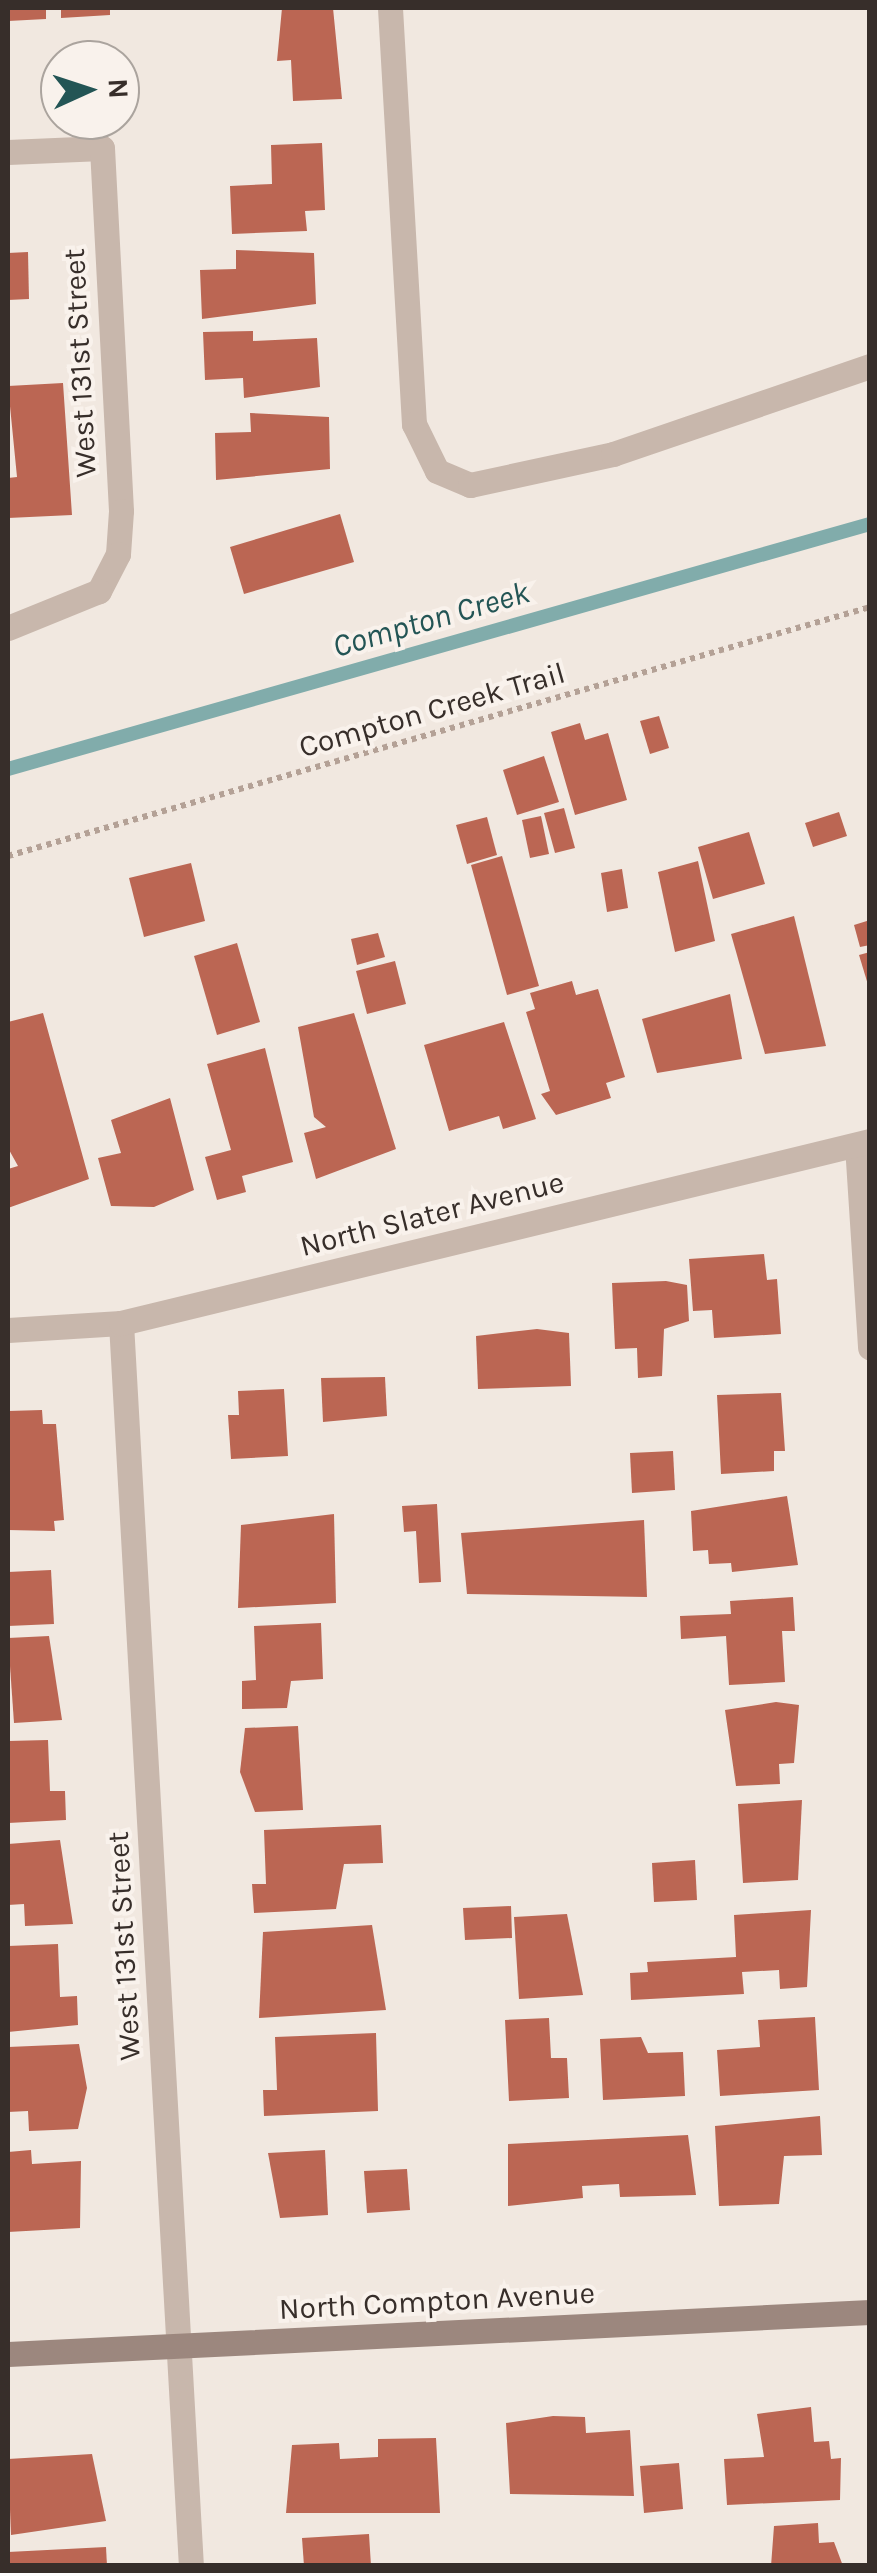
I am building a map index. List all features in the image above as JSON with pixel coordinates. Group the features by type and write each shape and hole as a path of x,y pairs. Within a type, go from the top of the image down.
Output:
{"street":[{"path":"390,8 414,424 437,472 470,485 613,454 870,366"},
{"name":"West 131st Street","path":"8,152 102,148 120,511 112,574 73,609 8,628"},
{"path":"863,1143 870,1348"},
{"name":"North Slater Avenue","path":"8,1330 120,1324 863,1143"},
{"name":"West 131st Street","path":"120,1324 191,2566"},
{"name":"North Compton Avenue","path":"8,2354 870,2312"}],"path":[{"name":"Compton Creek Trail","path":"8,856 870,607"}],"building":[{"path":"8,8 46,8 46,19 8,21"},
{"path":"61,8 110,8 110,15 61,18"},
{"path":"282,8 333,8 342,99 293,101 291,60 277,61"},
{"path":"322,143 325,210 305,211 307,231 232,234 230,186 272,184 271,145"},
{"path":"236,250 314,253 316,304 202,319 200,270 236,269"},
{"path":"28,252 29,299 8,300 8,253"},
{"path":"253,331 253,341 317,338 320,387 244,398 243,378 205,380 203,332"},
{"path":"63,383 72,515 8,518 8,478 17,477 8,386"},
{"path":"250,413 329,417 330,469 216,480 215,433 251,432"},
{"path":"340,514 354,562 244,594 230,547"},
{"path":"659,716 669,748 650,754 640,721"},
{"path":"580,723 585,740 608,733 627,800 575,815 551,732"},
{"path":"544,756 559,802 517,815 503,770"},
{"path":"564,808 575,848 555,853 544,813"},
{"path":"839,812 847,836 813,847 805,823"},
{"path":"541,816 549,854 530,858 522,820"},
{"path":"487,817 497,855 467,864 456,825"},
{"path":"749,832 765,884 713,899 698,847"},
{"path":"502,856 539,986 507,995 471,865"},
{"path":"698,861 715,941 675,952 658,872"},
{"path":"191,863 205,921 144,937 129,878"},
{"path":"622,869 628,908 607,912 601,873"},
{"path":"794,916 826,1046 765,1054 731,934"},
{"path":"870,920 870,945 860,947 854,925"},
{"path":"378,933 385,957 357,965 351,939"},
{"path":"237,943 260,1022 217,1035 194,956"},
{"path":"870,952 870,988 869,988 859,955"},
{"path":"395,961 406,1004 367,1014 356,971"},
{"path":"572,981 576,995 598,989 625,1077 606,1083 611,1098 556,1115 541,1094 550,1091 526,1012 535,1009 530,993"},
{"path":"730,994 742,1059 657,1073 642,1019"},
{"path":"43,1013 89,1179 8,1208 8,1169 18,1166 8,1148 8,1022"},
{"path":"354,1013 396,1149 316,1179 304,1133 326,1127 314,1117 298,1027"},
{"path":"504,1022 536,1119 503,1129 499,1116 449,1131 424,1045"},
{"path":"265,1048 293,1162 242,1176 246,1192 217,1200 205,1157 231,1150 207,1064"},
{"path":"170,1098 194,1190 154,1207 111,1206 98,1158 121,1153 111,1120"},
{"path":"764,1254 767,1280 777,1279 781,1334 714,1338 712,1310 693,1311 689,1259"},
{"path":"666,1281 687,1285 689,1321 664,1329 662,1376 638,1378 637,1348 615,1349 612,1283"},
{"path":"537,1329 569,1333 571,1386 478,1389 476,1336"},
{"path":"385,1377 387,1416 323,1422 321,1378"},
{"path":"284,1389 288,1456 231,1459 228,1415 239,1415 238,1391"},
{"path":"781,1393 785,1451 774,1451 774,1471 721,1474 717,1395"},
{"path":"42,1410 43,1424 56,1424 64,1520 54,1521 55,1531 8,1530 8,1411"},
{"path":"673,1451 675,1490 632,1493 630,1453"},
{"path":"787,1496 798,1565 732,1572 731,1563 709,1564 708,1550 693,1551 691,1511"},
{"path":"437,1504 441,1582 419,1583 416,1531 404,1532 402,1506"},
{"path":"334,1514 336,1603 238,1608 241,1525"},
{"path":"644,1520 647,1597 467,1594 461,1533"},
{"path":"51,1570 54,1624 8,1626 8,1572"},
{"path":"793,1597 795,1631 782,1631 785,1682 729,1685 726,1636 681,1639 680,1616 731,1614 730,1601"},
{"path":"321,1623 323,1679 291,1681 287,1708 242,1709 242,1681 256,1680 254,1626"},
{"path":"49,1636 62,1720 14,1723 8,1638"},
{"path":"776,1702 799,1705 794,1763 779,1764 780,1784 736,1786 725,1710"},
{"path":"298,1726 303,1810 255,1812 240,1772 245,1728"},
{"path":"48,1740 50,1791 65,1791 66,1820 8,1823 8,1741"},
{"path":"802,1800 798,1880 743,1883 738,1804"},
{"path":"381,1825 383,1863 344,1864 336,1909 254,1913 252,1884 266,1884 264,1830"},
{"path":"60,1840 73,1924 25,1926 24,1904 8,1905 8,1844"},
{"path":"695,1860 697,1900 654,1902 652,1863"},
{"path":"511,1906 512,1938 465,1940 463,1908"},
{"path":"811,1910 807,1987 780,1989 779,1970 742,1972 744,1994 631,2000 630,1973 648,1972 647,1962 736,1957 734,1915"},
{"path":"567,1914 583,1995 519,1999 514,1917"},
{"path":"372,1925 386,2010 259,2018 263,1932"},
{"path":"58,1944 60,1997 77,1996 78,2025 8,2032 8,1946"},
{"path":"815,2017 819,2090 720,2096 717,2050 760,2047 758,2020"},
{"path":"549,2018 551,2058 567,2058 569,2098 509,2101 505,2020"},
{"path":"376,2033 378,2111 264,2116 263,2090 277,2090 275,2037"},
{"path":"641,2037 648,2053 683,2052 685,2096 603,2100 600,2039"},
{"path":"79,2044 87,2088 78,2129 29,2131 28,2111 8,2112 8,2047"},
{"path":"820,2116 822,2155 784,2156 779,2204 719,2206 715,2126"},
{"path":"688,2135 696,2195 620,2197 619,2184 582,2186 583,2198 508,2206 508,2144"},
{"path":"31,2150 32,2164 81,2161 80,2228 8,2232 8,2152"},
{"path":"325,2150 328,2215 280,2218 268,2153"},
{"path":"407,2169 410,2210 367,2213 364,2171"},
{"path":"811,2407 814,2442 829,2441 831,2459 841,2458 840,2500 727,2505 724,2459 764,2457 757,2414"},
{"path":"553,2416 585,2417 586,2433 630,2430 634,2496 510,2494 506,2423"},
{"path":"436,2438 440,2513 286,2513 292,2445 339,2443 340,2459 378,2457 378,2439"},
{"path":"92,2454 106,2521 11,2535 8,2459"},
{"path":"679,2463 683,2509 644,2513 640,2466"},
{"path":"818,2523 819,2543 834,2542 843,2566 771,2566 774,2526"},
{"path":"369,2534 371,2566 304,2566 302,2538"},
{"path":"106,2547 107,2566 8,2566 8,2552"}],"waterway":[{"name":"Compton Creek","path":"8,769 870,524"}]}
